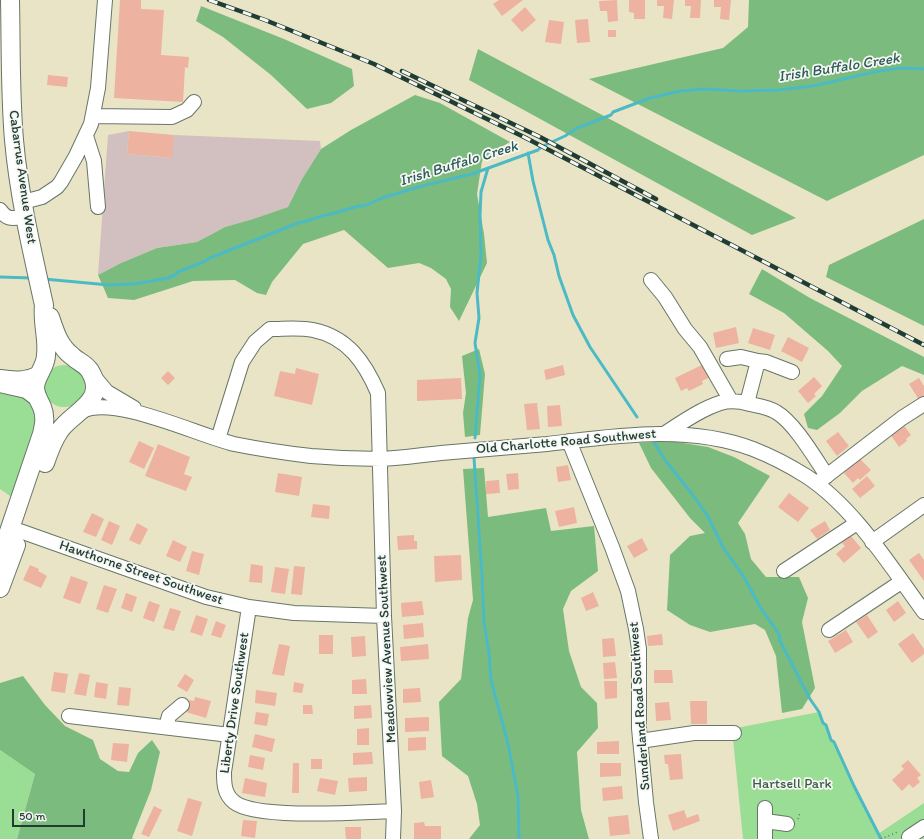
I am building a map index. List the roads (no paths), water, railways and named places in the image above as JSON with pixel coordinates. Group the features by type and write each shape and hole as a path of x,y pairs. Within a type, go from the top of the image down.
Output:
{"main road":[{"name":"Cabarrus Avenue West","path":"10,0 14,141 33,254 44,305 59,341 65,350 75,359 83,363 89,370"},
{"name":"Cabarrus Avenue West","path":"0,558 41,440 45,421 35,385 46,360 43,323 44,305"},
{"path":"40,371 48,362 56,358 65,357 75,359"},
{"path":"0,588 52,443 62,427 90,402 94,390 93,377 89,370"},
{"path":"39,402 50,412 58,416 66,416 80,412"}],"street":[{"path":"0,210 10,218 25,210 57,187 68,172 86,136 93,116 98,88 105,0"},
{"path":"93,116 172,117 187,110 194,102"},
{"path":"86,136 94,161 98,207"},
{"path":"651,280 665,297 685,329 700,347 731,401"},
{"name":"Meadowview Avenue Southwest","path":"218,439 242,362 255,342 270,329 312,330 333,336 364,364 373,380 378,393 384,616 394,811 393,839"},
{"path":"728,359 741,357 766,362 792,372"},
{"path":"747,403 758,361"},
{"name":"Old Charlotte Road Southwest","path":"89,370 107,392 143,414"},
{"path":"0,377 22,379 30,377 40,371"},
{"path":"0,385 26,391 39,402"},
{"path":"664,434 687,419 719,403 731,401 763,406 776,412 786,420 810,450 822,480 902,418 924,404"},
{"name":"Old Charlotte Road Southwest","path":"80,412 88,408 100,407 143,414 232,443 287,454 380,459 617,436 664,434 709,437 730,442 774,458 806,476 822,480 830,496 857,523 924,612"},
{"name":"Sunderland Road Southwest","path":"569,441 612,547 628,591 636,629 638,649 640,740 651,839"},
{"path":"872,542 924,505"},
{"path":"784,571 857,523"},
{"name":"Hawthorne Street Southwest","path":"20,531 206,598 249,607 294,613 384,616"},
{"path":"829,630 901,582"},
{"name":"Liberty Drive Southwest","path":"249,607 224,772 225,790 229,798 241,807 254,810 304,813 394,811"},
{"path":"166,727 169,716 182,705"},
{"path":"69,716 230,735"},
{"path":"640,740 694,733 734,733"},
{"path":"765,839 765,814 787,824"},
{"path":"906,834 924,827"}],"waterway":[{"name":"Irish Buffalo Creek","path":"44,279 109,285 134,284 168,278 210,258 298,223 359,206 364,206 382,198 422,186 472,174 538,150 577,128 650,98 680,91 704,89 739,91 778,90 813,86 874,72 900,68 924,69"},
{"path":"528,153 533,181 548,240 573,315 590,347 637,417"},
{"path":"475,438 480,375 475,343 479,318 477,293 481,254 481,192 488,168"},
{"name":"Irish Buffalo Creek","path":"0,277 32,278"},
{"path":"654,442 665,460 707,515 724,549 744,577 760,607 779,634 780,641 810,699 819,712 823,723 826,725 831,740 834,742 881,839"},
{"path":"474,458 484,622 489,653 491,680 508,744 518,796 519,839"}],"railway":[{"path":"209,0 265,20 374,64 524,137 924,345"},
{"path":"402,71 540,137 656,199"}],"park label":[{"name":"Hartsell Park","path":"792,784"}]}
